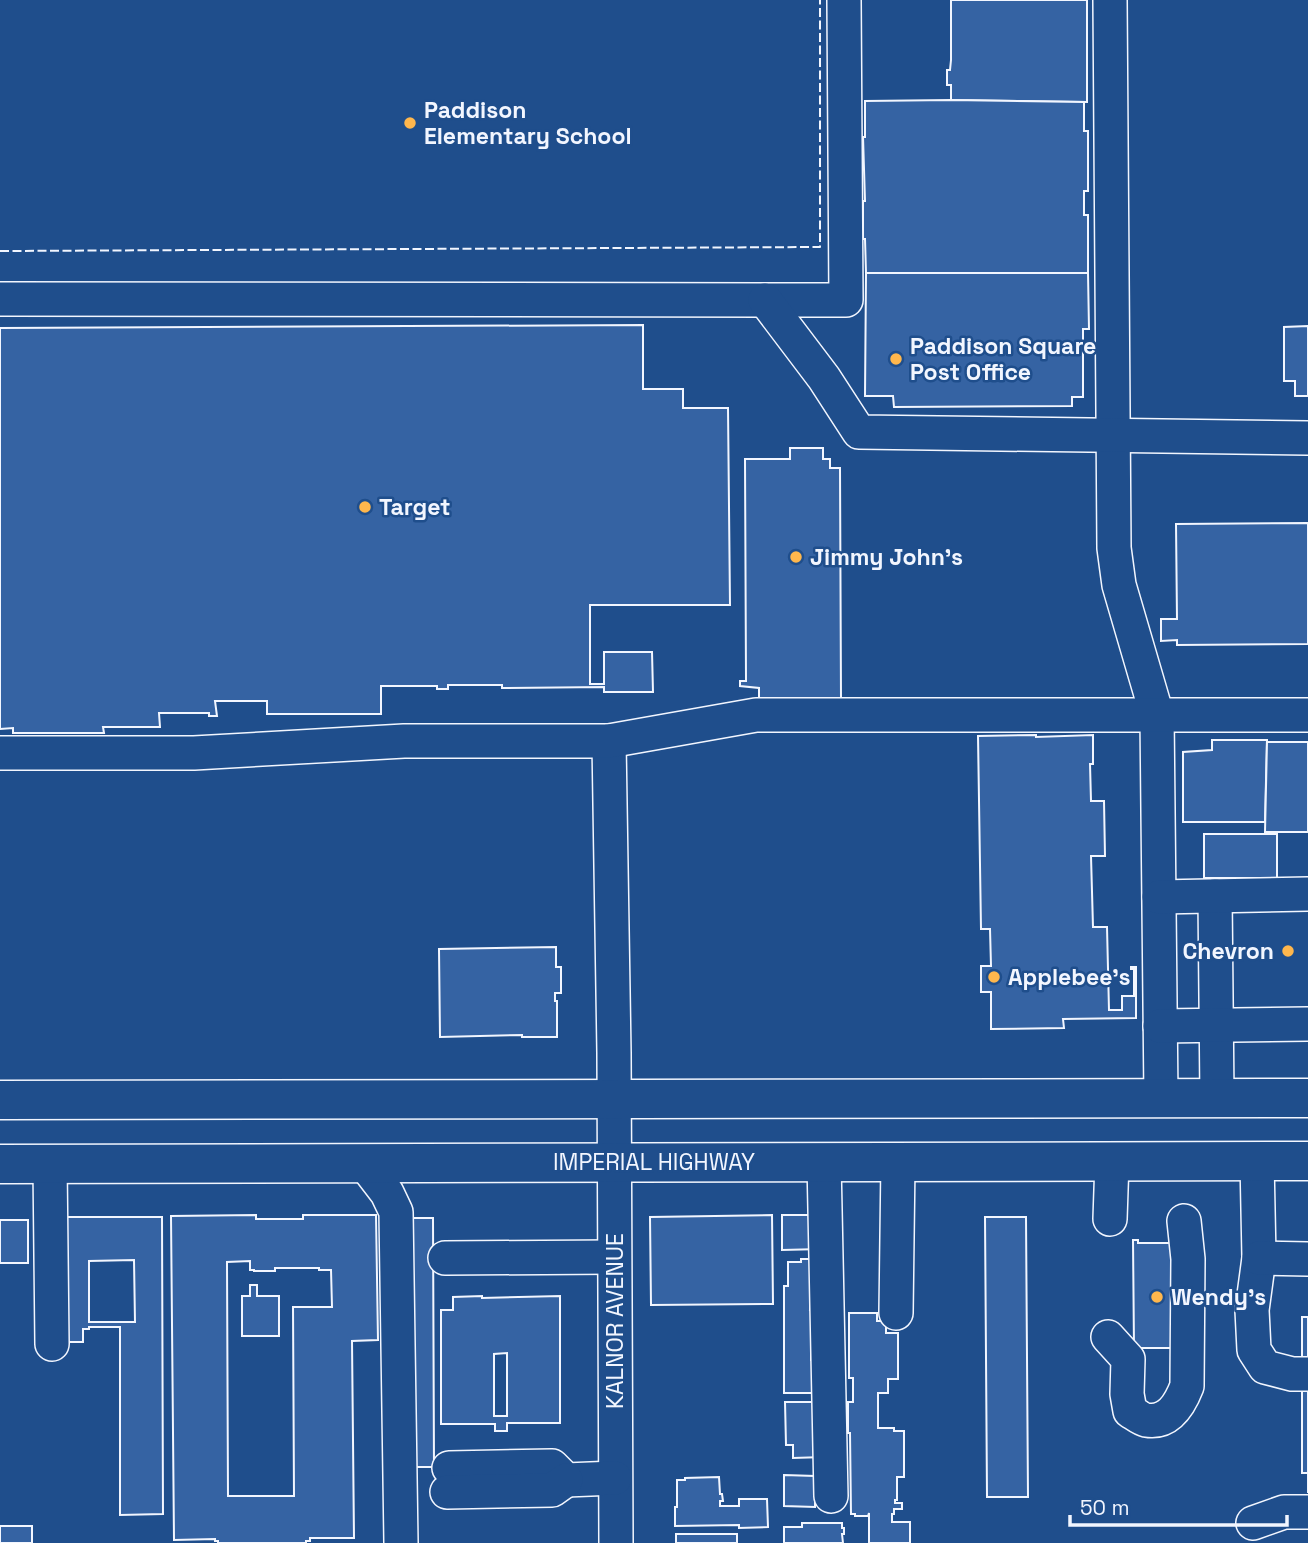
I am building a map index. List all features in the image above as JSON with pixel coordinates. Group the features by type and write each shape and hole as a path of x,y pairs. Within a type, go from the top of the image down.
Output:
{"main road":[{"path":"0,1100 1308,1098"},
{"name":"IMPERIAL HIGHWAY","path":"0,1164 1308,1161"}],"street":[{"path":"0,299 846,300 844,0"},
{"path":"1110,0 1114,548 1119,584 1157,715 1161,1098"},
{"path":"765,300 824,378 859,432 1308,438"},
{"path":"0,752 194,753 404,741 609,741 756,715 1308,715"},
{"name":"KALNOR AVENUE","path":"609,741 616,1543"},
{"path":"1159,897 1308,894"},
{"path":"1214,896 1217,1098"},
{"path":"1160,1026 1308,1024"},
{"path":"1110,1219 1112,1161"},
{"path":"1257,1161 1259,1258 1252,1310 1254,1350 1265,1367 1292,1374 1308,1374"},
{"path":"824,1162 831,1496"},
{"path":"896,1313 898,1162"},
{"path":"364,1163 387,1193 396,1212 401,1543"},
{"path":"50,1164 52,1344"},
{"path":"1108,1337 1128,1359 1127,1394 1130,1412 1145,1420 1159,1419 1173,1413 1187,1386 1188,1259 1184,1221"},
{"path":"444,1258 614,1257"},
{"path":"1259,1258 1308,1259"},
{"path":"448,1480 552,1466 566,1480 615,1478"},
{"path":"1308,1512 1284,1512 1253,1522 1285,1533 1308,1533"}],"building":[{"path":"951,0 1087,0 1087,102 951,100 947,70 950,70 951,60"},
{"path":"865,101 1084,102 1084,131 1088,131 1088,191 1084,191 1084,215 1088,215 1088,273 866,273 863,239"},
{"path":"866,273 1088,273 1089,329 1083,329 1083,397 1072,397 1072,406 894,407 893,396 865,396"},
{"name":"Target","path":"643,325 643,389 683,389 683,408 728,408 730,605 590,605 590,684 604,684 604,652 652,652 653,692 604,692 604,687 502,688 502,685 448,685 448,689 437,689 437,686 381,686 381,714 267,714 267,701 215,701 217,716 209,716 209,713 159,713 160,727 103,727 104,733 13,733 13,728 0,729 0,328"},
{"path":"1308,326 1308,396 1295,396 1295,381 1284,381 1284,327"},
{"path":"790,448 823,448 823,459 830,459 830,468 840,468 841,700 759,700 759,688 740,686 740,681 746,681 745,459 790,459"},
{"path":"1308,523 1308,644 1177,645 1177,640 1161,641 1161,619 1177,619 1176,524"},
{"path":"1093,735 1093,764 1090,764 1091,801 1104,801 1105,856 1091,856 1093,927 1107,927 1109,1010 1122,1010 1122,996 1134,996 1134,969 1131,967 1136,967 1136,1018 1063,1019 1064,1028 991,1029 991,992 981,992 981,966 991,966 990,929 981,929 978,736"},
{"path":"1212,740 1267,740 1265,822 1183,822 1183,752 1212,750"},
{"path":"1267,742 1308,742 1308,832 1265,832"},
{"path":"1204,834 1277,834 1277,878 1204,878"},
{"path":"556,947 556,967 561,967 561,993 555,993 557,1037 440,1037 439,949"},
{"path":"256,1215 256,1219 303,1219 303,1215 376,1215 378,1340 352,1341 354,1538 310,1538 306,1543 174,1540 171,1216","holes":["250,1261 250,1270 331,1270 332,1307 293,1307 294,1496 228,1496 227,1262"]},
{"path":"772,1215 773,1304 651,1305 650,1217"},
{"path":"782,1215 820,1215 821,1249 782,1250"},
{"path":"60,1217 162,1217 163,1514 120,1515 120,1327 89,1327 83,1329 83,1342 62,1342","holes":["134,1260 135,1322 89,1322 89,1261"]},
{"path":"985,1217 1026,1217 1028,1497 987,1497"},
{"path":"406,1218 433,1218 434,1467 408,1467"},
{"path":"0,1220 28,1220 28,1263 0,1263"},
{"name":"Wendy's","path":"1133,1240 1138,1240 1138,1243 1176,1243 1180,1348 1134,1348"},
{"path":"801,1259 813,1259 810,1310 822,1310 822,1340 811,1340 811,1360 822,1360 822,1393 784,1393 784,1286 788,1286 788,1262 801,1262"},
{"path":"250,1285 257,1285 257,1296 279,1296 279,1336 242,1336 242,1296 250,1296"},
{"path":"560,1296 560,1423 507,1423 507,1431 495,1431 495,1424 441,1424 441,1310 453,1310 453,1297","holes":["507,1353 507,1416 494,1416 494,1354"]},
{"path":"849,1313 877,1313 877,1321 886,1321 886,1333 898,1333 898,1379 888,1379 888,1393 878,1393 878,1428 904,1431 904,1477 897,1477 895,1500 895,1503 902,1503 902,1509 894,1509 892,1522 910,1522 910,1543 869,1543 869,1513 868,1516 851,1514 848,1402 853,1402 853,1378 849,1378"},
{"path":"1302,1317 1308,1317 1308,1360 1302,1360"},
{"path":"1302,1384 1308,1384 1308,1473 1302,1473"},
{"path":"785,1402 823,1402 824,1457 793,1458 793,1445 786,1445"},
{"path":"784,1475 815,1476 815,1507 784,1506"},
{"path":"719,1477 723,1501 720,1501 720,1506 739,1506 739,1499 767,1499 768,1527 675,1526 677,1480"},
{"path":"802,1523 842,1523 843,1543 784,1543 784,1527 802,1527"},
{"path":"0,1526 32,1526 32,1543 0,1543"},
{"path":"676,1534 737,1534 737,1543 676,1543"}],"fence":[{"path":"0,251 820,247 820,0"}],"place":[{"name":"Paddison Elementary School","path":"410,123"},
{"name":"Paddison Square Post Office","path":"896,359"},
{"name":"Target","path":"365,507"},
{"name":"Jimmy John's","path":"796,557"},
{"name":"Chevron","path":"1288,951"},
{"name":"Applebee's","path":"994,977"},
{"name":"Wendy's","path":"1157,1297"}]}
